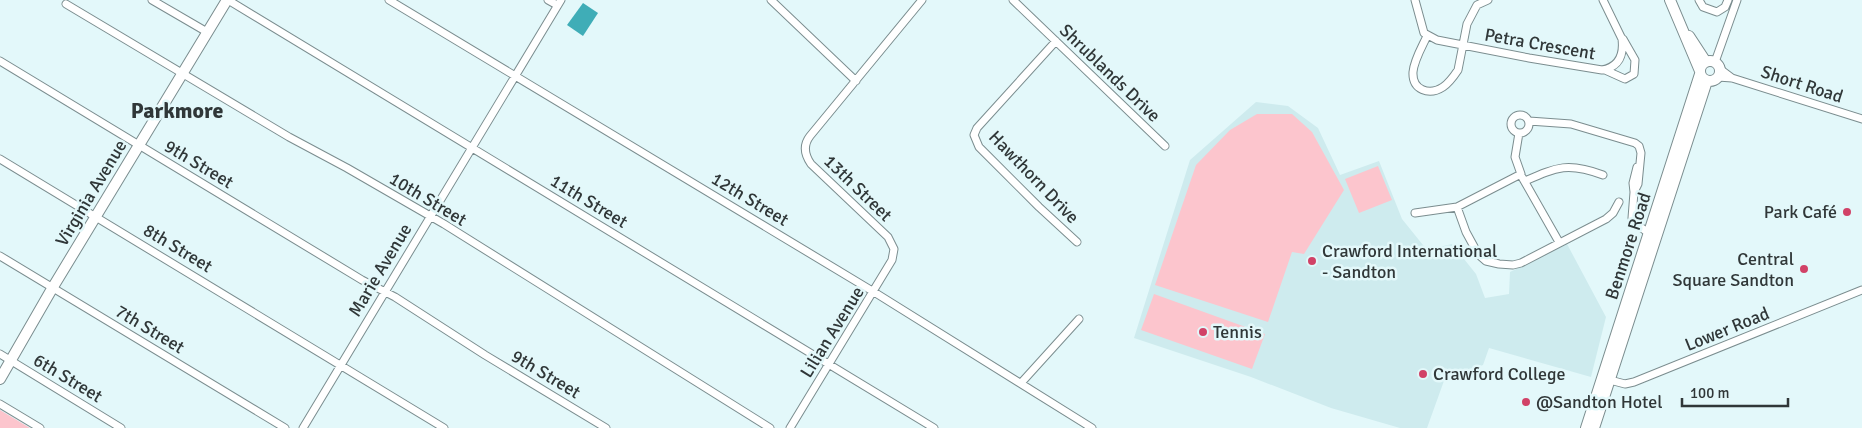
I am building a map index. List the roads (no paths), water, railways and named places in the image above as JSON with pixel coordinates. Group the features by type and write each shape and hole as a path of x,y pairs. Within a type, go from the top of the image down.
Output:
{"street":[{"path":"152,0 207,32"},
{"name":"Virginia Avenue","path":"0,379 52,287 227,0"},
{"name":"11th Street","path":"227,0 934,428"},
{"name":"12th Street","path":"389,0 874,292 1092,428"},
{"path":"548,0 559,3"},
{"path":"770,0 856,81 922,0"},
{"name":"Shrublands Drive","path":"1013,0 1165,146"},
{"path":"1415,0 1423,30 1427,36 1415,62 1413,72 1415,84 1423,91 1436,90 1443,87 1454,76 1459,64 1467,24 1472,12 1477,5 1488,0"},
{"name":"Petra Crescent","path":"1427,36 1462,45 1595,70 1605,70 1613,67 1620,60 1623,52 1622,39 1604,0"},
{"path":"1670,0 1689,49 1702,75 1713,81 1715,67 1737,0"},
{"path":"1698,0 1703,7 1717,12 1725,7 1728,0"},
{"name":"Marie Avenue","path":"303,428 559,3"},
{"name":"10th Street","path":"66,4 289,137 347,168 430,217 770,428"},
{"path":"1682,27 1715,67"},
{"path":"1605,70 1625,79 1634,74 1635,60 1622,39"},
{"name":"Hawthorn Drive","path":"1056,42 977,128 974,135 979,148 1077,242"},
{"name":"9th Street","path":"0,61 139,146 395,297 485,355 606,428"},
{"name":"Benmore Road","path":"1586,428 1606,379 1653,235 1702,75 1702,65 1715,67"},
{"name":"Short Road","path":"1715,67 1732,78 1862,119"},
{"name":"13th Street","path":"856,81 810,136 805,146 806,156 811,164 888,237 894,249"},
{"path":"1519,133 1512,128 1512,119 1520,114 1526,116 1530,121 1572,124 1635,143 1641,149 1639,165 1633,183 1632,218 1636,224 1653,235"},
{"path":"1519,133 1528,130 1530,121"},
{"path":"1519,133 1514,157 1559,242"},
{"name":"8th Street","path":"0,159 444,428"},
{"path":"1415,213 1457,207 1523,177 1554,169 1567,167 1581,168 1603,175"},
{"path":"1457,207 1466,232 1482,259 1491,263 1513,265 1606,219 1614,212 1619,202"},
{"name":"Lilian Avenue","path":"790,428 874,292 892,260 894,249"},
{"name":"7th Street","path":"0,256 285,428"},
{"name":"Lower Road","path":"1606,379 1625,384 1634,382 1862,290"},
{"path":"1021,383 1079,319"},
{"name":"6th Street","path":"0,354 121,428"},
{"name":"Benmore Road","path":"1594,428 1606,379"},
{"path":"0,404 40,428"}],"water":[{"path":"583,3 598,13 583,36 567,25"}],"place":[{"name":"Park Café","path":"1847,212"},
{"name":"Crawford International - Sandton","path":"1312,261"},
{"name":"Central Square Sandton","path":"1804,269"},
{"name":"Tennis","path":"1203,332"},
{"name":"Crawford College","path":"1423,374"},
{"name":"@Sandton Hotel","path":"1526,402"}],"district":[{"name":"Parkmore","path":"177,110"}]}
